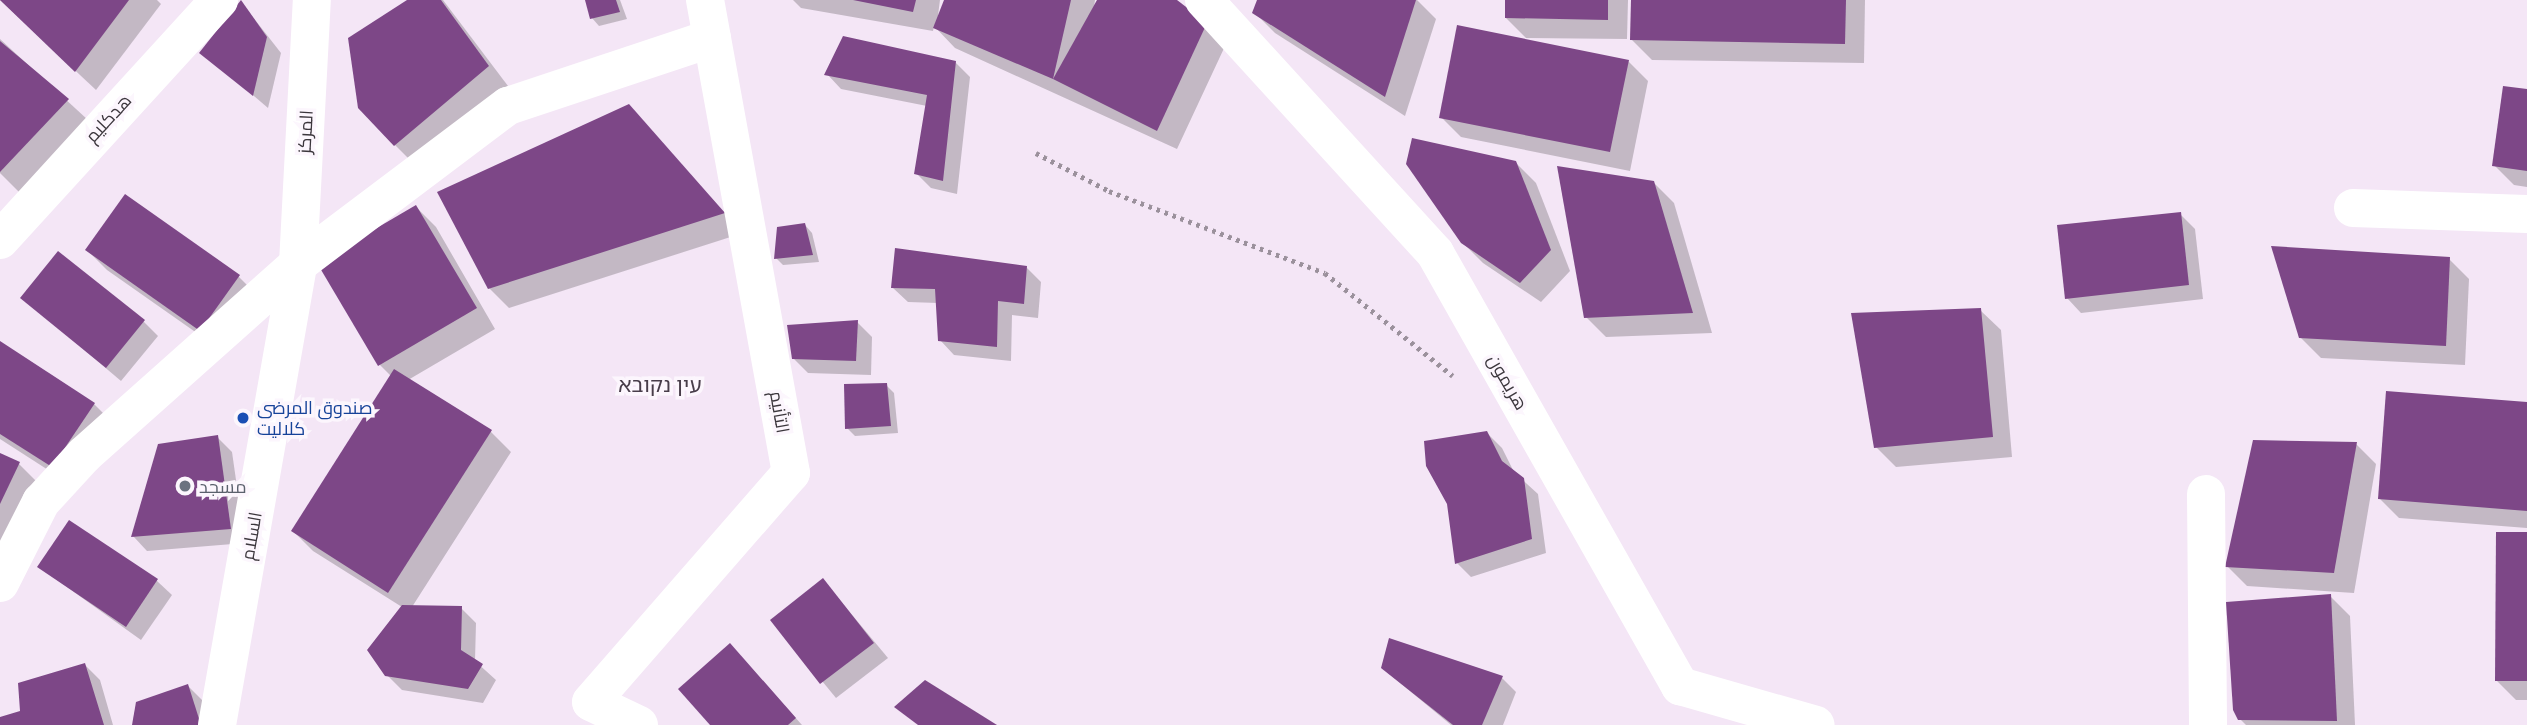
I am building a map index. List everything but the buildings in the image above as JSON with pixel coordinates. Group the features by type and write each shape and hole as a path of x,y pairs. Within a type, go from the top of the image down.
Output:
{"street":[{"name":"هدكليم","path":"0,240 219,0"},
{"name":"المركز","path":"299,264 312,0"},
{"name":"التأنيم","path":"639,725 591,702 791,473 705,0"},
{"name":"هريمون","path":"1204,0 1435,253 1680,686 1816,725"},
{"path":"0,583 41,502 84,455 299,264 508,106 712,38"},
{"path":"2353,208 2527,214"},
{"name":"السلام","path":"218,725 299,264"},
{"path":"2206,494 2208,725"}],"path":[{"path":"1035,153 1109,191 1325,272 1464,385"}],"place":[{"name":"صندوق المرضى كلاليت","path":"243,418"},
{"name":"مسجد","path":"185,486"}],"district":[{"name":"עין נקובא","path":"660,384"}]}
